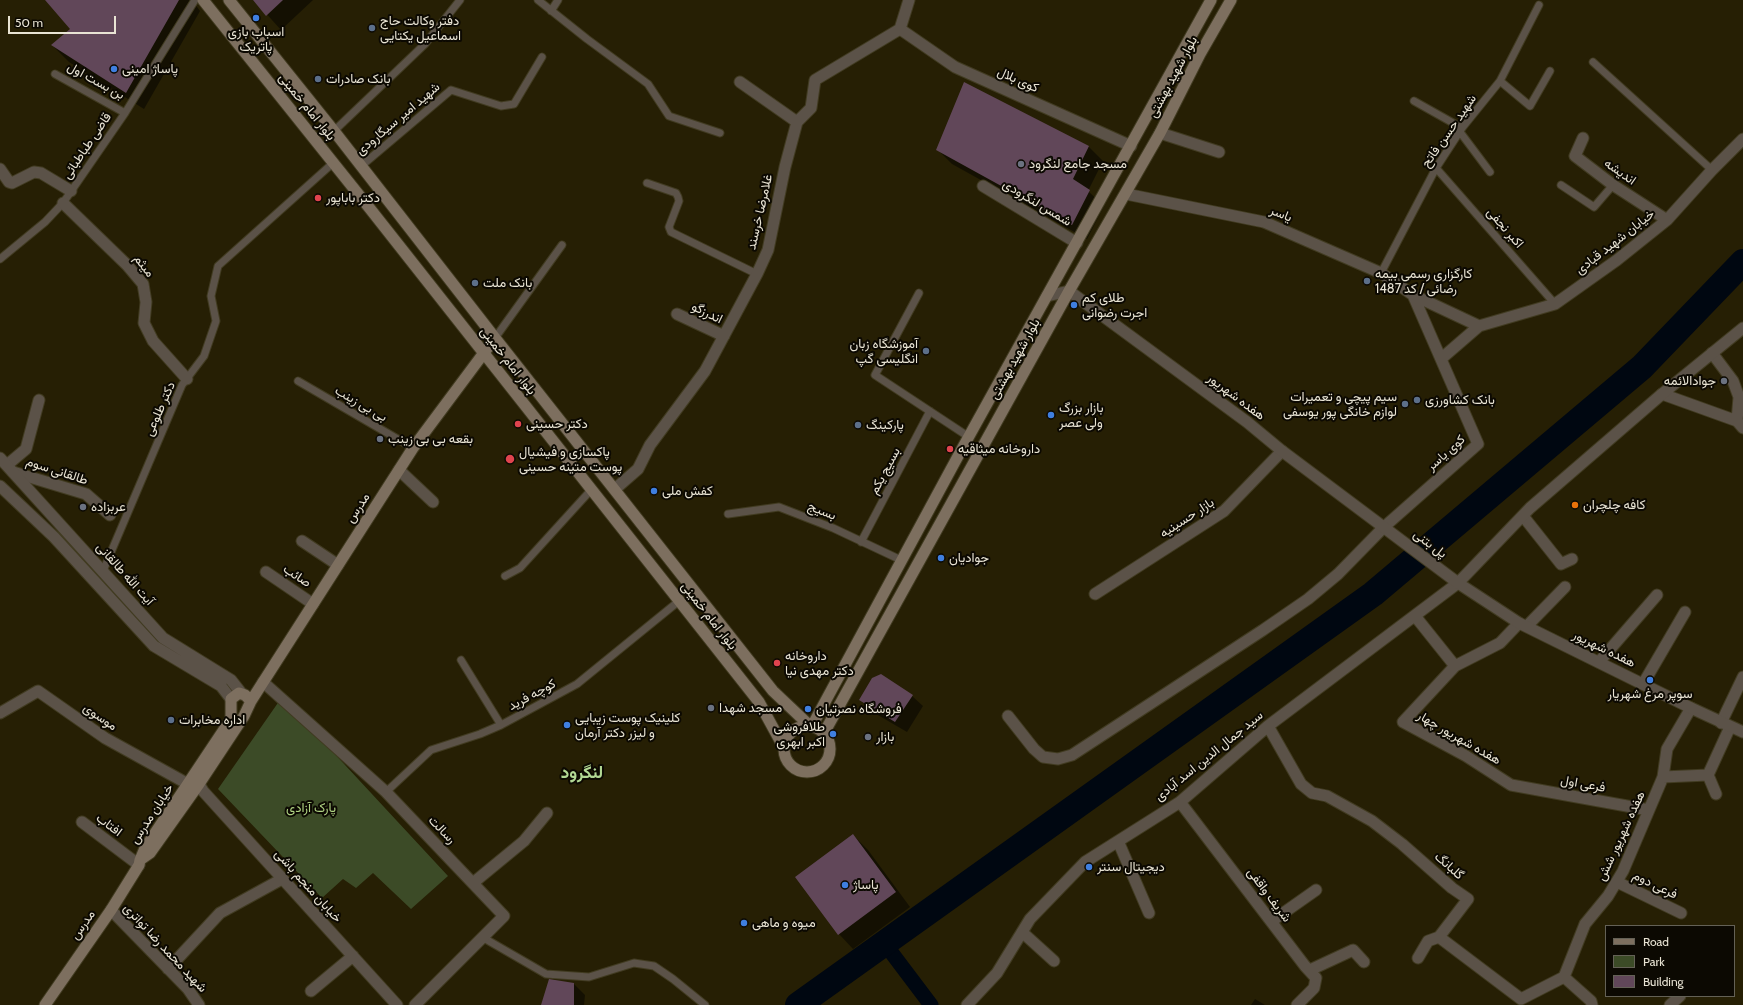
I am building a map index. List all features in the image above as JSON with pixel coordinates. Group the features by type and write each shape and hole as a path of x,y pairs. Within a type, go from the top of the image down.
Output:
{"main road":[{"name":"بلوار امام خمینی","path":"203,0 759,702 783,746"},
{"name":"بلوار امام خمینی","path":"229,0 334,131 360,167 494,338 615,489 773,691 811,726"},
{"name":"بلوار شهید بهشتی","path":"811,726 1211,0"},
{"name":"بلوار شهید بهشتی","path":"824,733 1069,291 1160,133 1200,54 1231,0"},
{"name":"مدرس","path":"263,682 413,448 494,338"},
{"name":"خیابان مدرس","path":"140,862 145,848 244,716 246,697 263,682"},
{"path":"231,699 235,694 246,697"},
{"name":"خیابان مدرس","path":"194,784 231,719 231,699"},
{"path":"800,726 811,726 824,733 828,738 830,752 823,765 811,772 804,772 790,766 786,760 783,746 786,737 792,730 800,726"},
{"name":"مدرس","path":"45,1005 111,910 140,862"}],"street":[{"path":"900,29 909,0"},
{"name":"غلامرضا خرسند","path":"615,489 638,469 650,445 705,370 757,274 768,250 785,167 797,122 811,108 815,80 900,29"},
{"name":"کوی بلال","path":"900,29 955,67 1131,146"},
{"path":"740,82 797,122"},
{"path":"1160,133 1219,152"},
{"name":"اندیشه","path":"1583,138 1575,156 1613,185 1667,220"},
{"name":"خیابان شهید قبادی","path":"1479,326 1555,304 1617,260 1667,220 1712,170 1743,140"},
{"path":"0,169 9,182 12,183 34,172 41,172 71,191"},
{"name":"شمس لنگرودی","path":"983,186 1077,243"},
{"name":"یاسر","path":"1126,194 1264,222 1380,273 1413,295 1479,326"},
{"name":"میثم","path":"63,203 127,265 143,284 146,302 144,323 153,340 187,379"},
{"path":"1048,296 1069,291"},
{"name":"هفده شهریور","path":"1069,291 1247,422 1282,451 1384,527"},
{"name":"کوی یاسر","path":"1384,527 1478,444 1442,358 1413,295"},
{"name":"اندرزگو","path":"678,314 724,336"},
{"path":"1442,358 1479,326"},
{"name":"سید جمال الدین اسد آبادی","path":"968,1004 997,973 1030,918 1085,862 1180,802 1268,726 1458,583 1530,508 1662,394 1743,328"},
{"path":"1662,394 1740,425 1739,397 1733,381 1712,353"},
{"path":"6,465 26,449 39,400"},
{"name":"بازار حسینیه","path":"1095,594 1224,511 1282,451"},
{"name":"آیت الله طالقانی","path":"6,465 163,638 230,680 246,697"},
{"name":"طالقانی سوم","path":"6,465 86,494 110,515"},
{"path":"399,470 433,502"},
{"name":"آیت الله طالقانی","path":"0,486 54,537 154,646 221,686 231,699"},
{"path":"1523,516 1561,564 1572,559"},
{"path":"1008,716 1043,757 1058,759 1072,755 1308,599 1338,574 1384,527"},
{"name":"پل بتنی","path":"1384,527 1458,583"},
{"path":"302,541 338,565"},
{"name":"صائب","path":"266,572 313,604"},
{"name":"هفده شهریور","path":"1458,583 1523,625 1743,732"},
{"name":"هفده شهریور چهار","path":"1511,785 1466,756 1403,722 1455,666 1500,643 1523,625 1565,587"},
{"path":"1599,662 1657,595"},
{"path":"1642,684 1685,612"},
{"path":"1415,616 1455,666"},
{"path":"1716,794 1708,775 1743,677"},
{"name":"رسالت","path":"263,682 386,792 504,916 415,1005"},
{"name":"موسوی","path":"0,713 38,690 105,738 194,784"},
{"name":"هفده شهریور شش","path":"1564,977 1584,924 1608,896 1623,871 1663,777 1667,749 1691,708"},
{"name":"گلبانگ","path":"1268,726 1301,784 1312,792 1328,796 1372,821 1402,844 1452,888 1468,900 1439,937"},
{"path":"1663,777 1708,775"},
{"name":"خیابان منجم باشی","path":"194,784 203,792 397,1005"},
{"name":"فرعی اول","path":"1511,785 1649,810"},
{"name":"شریف واقفی","path":"1180,802 1316,978 1314,988 1297,1005"},
{"path":"473,883 524,841 547,813"},
{"name":"افتاب","path":"82,822 140,862"},
{"path":"1118,841 1149,913"},
{"path":"168,969 220,913 282,879"},
{"name":"فرعی دوم","path":"1617,882 1681,913"},
{"path":"1272,921 1316,890"},
{"name":"شهید محمد رضا تواتری","path":"111,910 188,989 199,1005"},
{"path":"1022,932 1054,961"},
{"path":"1418,958 1428,941 1439,937 1521,999 1564,977 1591,1001 1592,1005"},
{"path":"1310,970 1353,950 1364,962"},
{"path":"311,991 353,956"},
{"path":"1670,1005 1679,997"}],"lane":[{"name":"قاضی طباطبائی","path":"0,259 45,222 63,203 124,113 195,0"},
{"path":"334,131 425,44 460,0"},
{"path":"538,0 648,84 669,116 720,133"},
{"path":"551,11 558,0"},
{"name":"شهید حسن فاتح","path":"1380,273 1436,168 1461,130 1500,81 1539,5"},
{"name":"شهید امیر سیگارودی","path":"360,167 451,90 501,106 514,104 542,57"},
{"path":"1593,62 1712,170"},
{"path":"1500,81 1530,106 1550,71"},
{"name":"بن بست اول","path":"55,74 124,113"},
{"path":"1414,101 1461,130 1490,172"},
{"name":"دکتر طلوعی","path":"103,571 182,385 204,356 216,321 211,296 218,266 333,163"},
{"name":"اکبر نجفی","path":"1436,168 1555,304"},
{"path":"647,183 676,193 678,196 679,201 669,227 672,232 757,274"},
{"path":"1561,185 1594,207 1613,185"},
{"path":"494,338 562,245"},
{"path":"919,293 875,375 969,437"},
{"name":"بی بی زینب","path":"298,382 413,448"},
{"name":"بسیج یکم","path":"861,542 930,411"},
{"path":"505,576 520,568 591,490"},
{"name":"بسیج","path":"728,514 779,507 833,528 902,560"},
{"name":"کوچه فرید","path":"386,792 431,750 480,734 501,725 578,684 679,601"},
{"path":"461,660 501,725"},
{"path":"482,937 546,974 589,977 634,963 654,966 673,979 704,1005"}],"green space":[{"name":"پارک آزادی","path":"282,697 448,876 411,909 373,873 356,888 343,879 322,898 218,789"}],"building":[{"name":"پاساژ امینی","path":"45,0 179,0 126,93 51,45 70,29"},
{"path":"253,0 283,0 266,16"},
{"name":"مسجد جامع لنگرود","path":"964,82 1089,146 1073,179 1090,190 1072,225 936,150"},
{"path":"881,674 913,695 895,722 859,700 872,678"},
{"name":"پاساژ","path":"853,834 896,892 838,935 795,877"},
{"path":"549,979 574,983 574,1005 541,1005"}],"waterway":[{"path":"798,1005 1373,594 1642,367 1743,262"},
{"path":"885,944 931,1005"}],"place":[{"name":"اسباب بازی پاتریک","path":"256,18"},
{"name":"دفتر وکالت حاج اسماعیل یکتایی","path":"372,28"},
{"name":"پاساژ امینی","path":"114,69"},
{"name":"بانک صادرات","path":"318,79"},
{"name":"مسجد جامع لنگرود","path":"1021,164"},
{"name":"دکتر باباپور","path":"318,198"},
{"name":"کارگزاری رسمی بیمه رضائی / کد 1487","path":"1367,281"},
{"name":"بانک ملت","path":"475,283"},
{"name":"طلای کم اجرت رضوانی","path":"1074,305"},
{"name":"آموزشگاه زبان انگلیسی گپ","path":"926,351"},
{"name":"جوادالائمه","path":"1724,381"},
{"name":"بانک کشاورزی","path":"1417,400"},
{"name":"سیم پیچی و تعمیرات لوازم خانگی پور یوسفی","path":"1405,404"},
{"name":"بازار بزرگ ولی عصر","path":"1051,415"},
{"name":"دکتر حسینی","path":"518,424"},
{"name":"پارکینگ","path":"858,425"},
{"name":"بقعه بی بی زینب","path":"380,439"},
{"name":"داروخانه میثاقیه","path":"950,449"},
{"name":"پاکسازی و فیشیال پوست متینه حسینی","path":"510,459"},
{"name":"کفش ملی","path":"654,491"},
{"name":"کافه چلچران","path":"1575,505"},
{"name":"عربزاده","path":"83,507"},
{"name":"جوادیان","path":"941,558"},
{"name":"داروخانه دکتر مهدی نیا","path":"777,663"},
{"name":"سوپر مرغ شهریار","path":"1650,680"},
{"name":"مسجد شهدا","path":"711,708"},
{"name":"فروشگاه نصرتیان","path":"808,709"},
{"name":"اداره مخابرات","path":"171,720"},
{"name":"کلینیک پوست زیبایی و لیزر دکتر آرمان","path":"567,725"},
{"name":"طلافروشی اکبر ابهری","path":"833,734"},
{"name":"بازار","path":"868,737"},
{"name":"دیجیتال سنتر","path":"1089,867"},
{"name":"پاساژ","path":"845,885"},
{"name":"میوه و ماهی","path":"744,923"}],"district":[{"name":"لنگرود","path":"582,773"}]}
